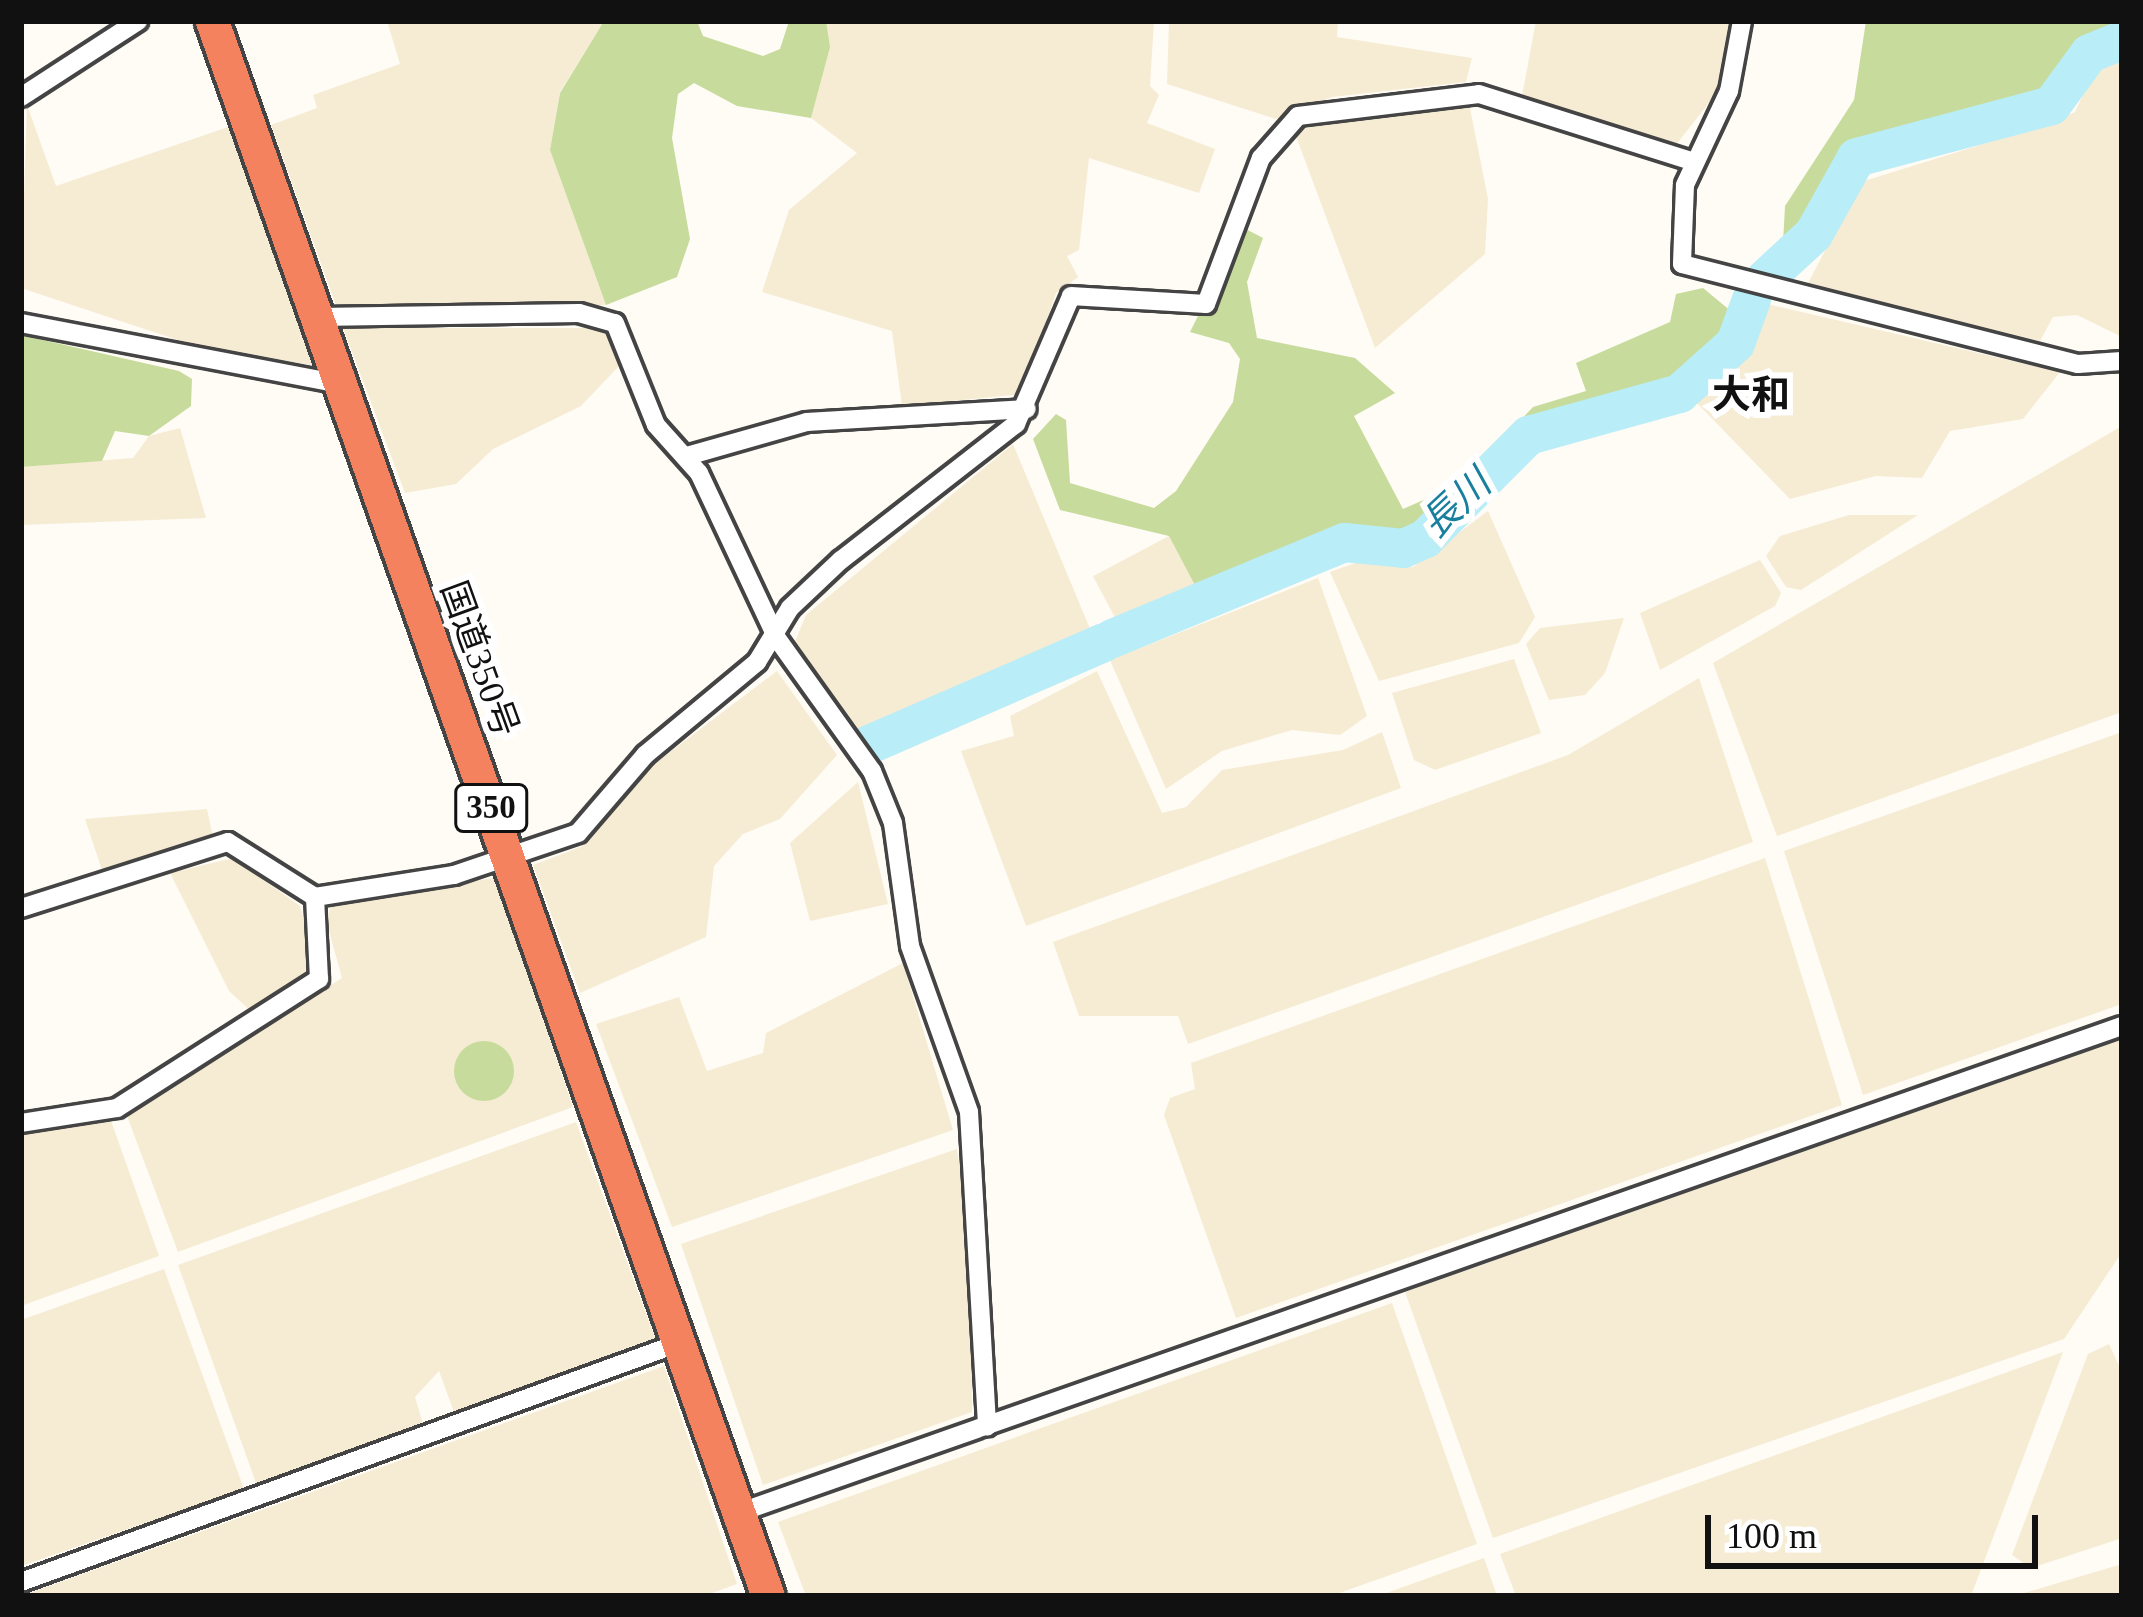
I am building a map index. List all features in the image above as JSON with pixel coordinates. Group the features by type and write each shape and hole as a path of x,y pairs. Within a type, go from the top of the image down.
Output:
{"highway":[{"name":"国道350号","path":"212,21 768,1596"}],"street":[{"path":"21,97 138,21"},
{"path":"1742,21 1729,91 1695,162 1677,249 1702,274 2078,364 2122,361"},
{"path":"21,908 228,842 315,896 509,861 578,833 776,637 841,560 1027,409 1071,296 1207,304 1261,158 1298,116 1479,94 1695,162"},
{"path":"317,317 600,316 615,322 656,425 687,456 776,637 872,771 893,823 910,946 969,1112 987,1426"},
{"path":"21,323 340,384"},
{"path":"687,456 807,422 1027,409"},
{"path":"21,1123 117,1108 319,979 315,896"},
{"path":"738,1513 2122,1026"},
{"path":"21,1582 679,1343"}],"shaded area":[{"path":"387,21 604,21 560,92 550,150 606,305 337,308 271,125 317,108 313,95 400,64"},
{"path":"826,21 1154,21 1150,86 1159,95 1147,123 1215,149 1199,193 1089,158 1079,250 1067,256 1078,277 1056,293 1022,394 902,406 892,331 762,292 789,210 857,153 811,118"},
{"path":"1169,21 1338,21 1337,37 1472,58 1466,82 1332,97 1276,119 1167,84"},
{"path":"1536,21 1732,21 1715,95 1675,146 1522,96"},
{"path":"2122,59 2122,337 2077,315 2053,317 2040,341 1807,285 1861,182 2075,112 2094,70"},
{"path":"1469,103 1488,199 1485,254 1375,348 1294,131 1399,105"},
{"path":"27,105 56,186 231,126 313,365 208,350 21,288"},
{"path":"1767,304 2060,372 2023,419 1950,431 1922,478 1876,476 1790,499 1694,400 1742,360"},
{"path":"343,328 598,328 614,337 619,366 581,406 493,449 456,484 405,493"},
{"path":"2122,426 2122,712 1777,836 1713,663"},
{"path":"180,428 206,518 21,525 21,467 133,458 149,436"},
{"path":"1013,444 1093,636 859,737 795,642 806,615"},
{"path":"1488,511 1535,617 1519,643 1379,681 1330,572 1364,560 1413,567"},
{"path":"1849,515 1918,515 1801,590 1786,587 1766,556 1780,536"},
{"path":"1169,536 1198,591 1122,631 1093,576"},
{"path":"1760,560 1781,593 1775,606 1660,670 1640,613"},
{"path":"1318,578 1367,716 1340,735 1292,730 1222,751 1166,789 1110,660"},
{"path":"1624,618 1605,673 1585,695 1549,700 1526,644 1540,628"},
{"path":"1514,659 1541,733 1435,770 1414,760 1392,693"},
{"path":"777,671 837,755 780,819 743,834 714,866 706,937 580,993 533,865 583,846 649,768"},
{"path":"1097,671 1162,813 1186,807 1222,770 1343,750 1382,732 1401,788 1026,926 961,751 1014,736 1010,716"},
{"path":"1699,678 1753,842 1188,1044 1178,1016 1079,1016 1053,942 1568,755"},
{"path":"2122,732 2122,1004 1863,1095 1784,851"},
{"path":"858,782 888,904 810,921 790,843"},
{"path":"207,809 213,837 102,870 85,819"},
{"path":"233,858 300,906 312,950 302,981 253,1013 229,991 170,873"},
{"path":"1765,858 1842,1105 1236,1318 1164,1115 1170,1098 1195,1089 1191,1063"},
{"path":"495,878 573,1107 178,1252 127,1116 342,978 326,920 333,901"},
{"path":"903,963 953,1130 672,1227 596,1024 679,997 707,1071 763,1053 766,1033"},
{"path":"2122,1039 2122,1252 2064,1339 1493,1538 1405,1292"},
{"path":"92,1114 110,1118 159,1256 21,1306 21,1136"},
{"path":"576,1122 655,1338 454,1412 439,1371 415,1397 423,1424 256,1483 178,1265"},
{"path":"957,1149 972,1249 972,1412 763,1485 681,1244"},
{"path":"164,1269 244,1489 21,1566 21,1320"},
{"path":"1392,1303 1477,1544 1331,1596 806,1596 778,1522"},
{"path":"2109,1344 2122,1372 2122,1538 2031,1568 2012,1555 2088,1354"},
{"path":"2063,1352 1971,1596 1516,1596 1500,1554"},
{"path":"664,1366 737,1584 704,1596 21,1596"},
{"path":"1484,1558 1497,1596 1378,1596"},
{"path":"2122,1564 2122,1596 2014,1596"}],"green space":[{"path":"604,21 697,21 703,36 763,56 780,49 789,21 826,21 830,47 811,118 737,106 694,83 678,94 672,138 690,239 677,277 606,305 550,150 560,93"},
{"path":"1866,21 2122,21 2122,34 2083,48 2057,90 1862,142 1838,159 1799,244 1783,243 1785,206 1854,100"},
{"path":"1242,227 1263,238 1247,282 1257,338 1355,358 1395,393 1354,416 1403,509 1460,484 1533,407 1586,391 1576,363 1670,322 1676,294 1703,288 1738,317 1728,342 1671,387 1527,428 1418,535 1338,534 1198,591 1169,536 1060,510 1033,439 1056,414 1066,420 1070,483 1154,508 1176,491 1233,402 1240,359 1229,343 1190,332"},
{"path":"21,335 179,371 192,379 191,406 149,436 115,431 102,461 21,467"},
{"path":"484,1041 505,1050 514,1071 505,1092 484,1101 463,1092 454,1071 463,1050"}],"waterway":[{"name":"長川","path":"1764,279 1813,234 1856,157 2051,105 2089,53 2122,40"},
{"name":"長川","path":"1112,638 1344,542 1403,548 1425,538 1528,435 1679,393 1735,343 1751,299"},
{"name":"長川","path":"869,744 1104,642"}],"district":[{"name":"大和","path":"1751,395"}]}
